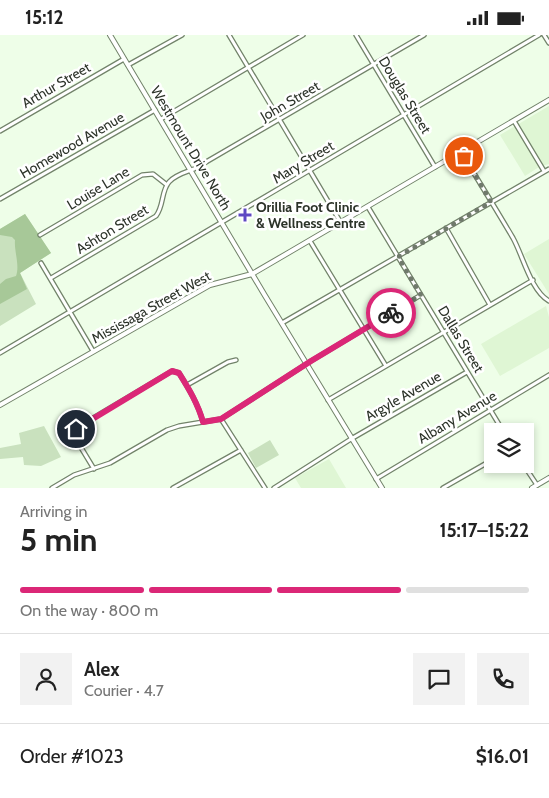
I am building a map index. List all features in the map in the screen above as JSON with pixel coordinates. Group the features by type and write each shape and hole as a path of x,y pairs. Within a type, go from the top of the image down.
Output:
{"street":[{"name":"Westmount Drive North","path":"110,35 382,488"},
{"path":"128,65 182,35"},
{"path":"229,35 341,223"},
{"path":"161,119 303,35"},
{"name":"Douglas Street","path":"356,35 435,167"},
{"name":"John Street","path":"167,185 175,177 280,120 424,35"},
{"name":"Mary Street","path":"0,353 539,35"},
{"path":"544,35 549,43"},
{"name":"Arthur Street","path":"0,131 124,59"},
{"name":"Mississaga Street West","path":"1,405 210,285 252,273 310,241 549,100"},
{"name":"Homewood Avenue","path":"0,199 155,110"},
{"path":"514,121 544,171"},
{"path":"461,152 514,240 532,280 541,295 549,301"},
{"path":"282,323 549,169"},
{"name":"Louise Lane","path":"40,235 142,175 153,174 167,185"},
{"name":"Ashton Street","path":"51,278 156,215 161,207 167,185"},
{"name":"Dallas Street","path":"368,207 498,423"},
{"path":"446,228 490,305"},
{"path":"310,241 386,366"},
{"path":"41,263 93,351"},
{"path":"328,400 532,280"},
{"path":"52,488 59,486 74,475 116,460 167,430 179,426 221,419 306,364 421,295"},
{"path":"187,385 228,362 236,360"},
{"path":"94,469 74,436 76,429 172,371 179,373 187,385 199,407 203,422"},
{"name":"Argyle Avenue","path":"274,488 351,439 467,371"},
{"name":"Albany Avenue","path":"376,479 549,375"},
{"path":"221,419 264,488"},
{"path":"173,488 242,450"},
{"path":"443,488 484,465"},
{"path":"530,473 537,485"},
{"path":"532,488 549,478"}],"shaded area":[{"path":"549,106 549,164 539,167 525,176 500,135"},
{"path":"25,214 51,253 20,273 36,304 0,326 0,229"},
{"path":"25,214 51,253 20,273 27,289 0,304 0,284 6,279 16,276 17,267 15,240 12,237 0,235 0,229"},
{"path":"549,239 549,294 524,254"},
{"path":"546,306 549,317 549,348 500,376 481,344"},
{"path":"44,426 61,457 41,466 24,465 23,457 0,459 0,448 21,444 19,433"},
{"path":"270,440 279,455 256,468 248,453"},
{"path":"329,459 346,488 301,488 295,478"}],"way so far":[{"path":"391,313 421,295 398,257 491,202 464,156"}],"place":[{"name":"Orillia Foot Clinic & Wellness Centre","path":"245,215"}],"route":[{"path":"76,429 172,371 179,373 187,385 200,409 203,422 221,419 311,361 391,313"}]}
